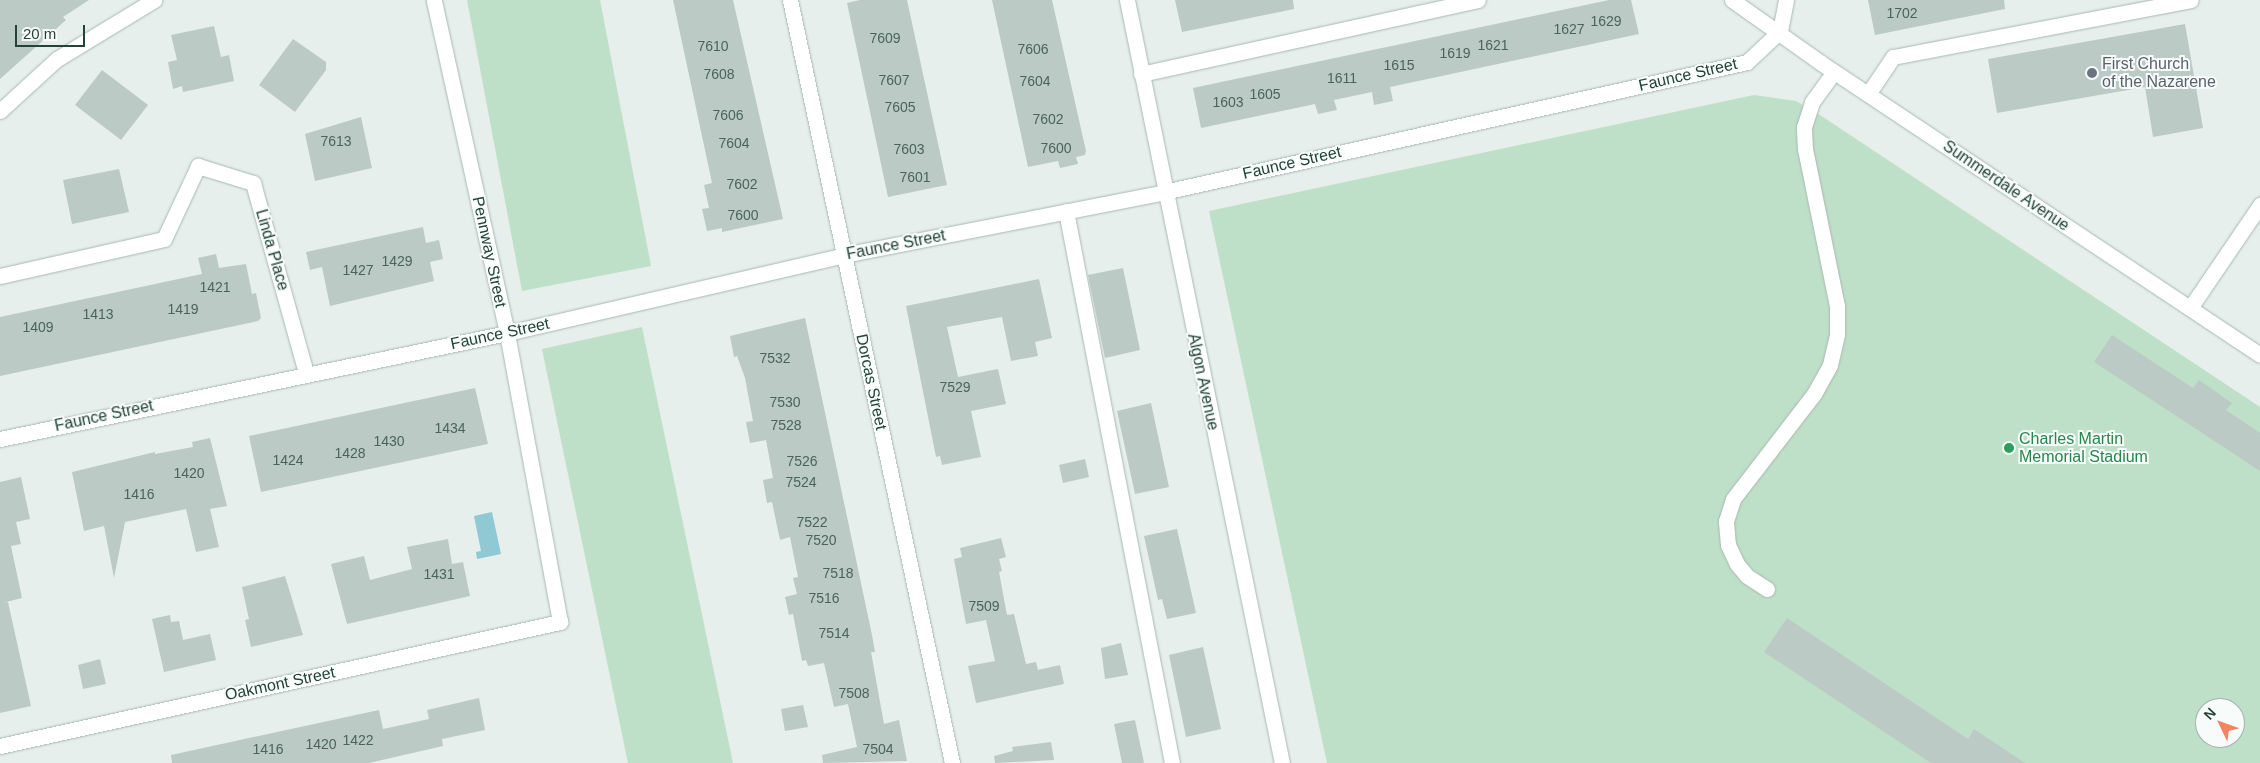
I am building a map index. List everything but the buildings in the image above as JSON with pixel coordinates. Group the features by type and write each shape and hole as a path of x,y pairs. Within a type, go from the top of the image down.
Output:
{"street":[{"path":"0,111 56,59 154,0"},
{"name":"Pennway Street","path":"434,0 506,333 560,622"},
{"name":"Dorcas Street","path":"790,0 952,763"},
{"name":"Algon Avenue","path":"1127,0 1164,192 1282,763"},
{"path":"1141,74 1478,0"},
{"name":"Summerdale Avenue","path":"1732,0 1780,31 1834,72 2260,354"},
{"path":"1780,31 1786,0"},
{"path":"1868,94 1893,57 2190,0"},
{"name":"Faunce Street","path":"0,438 506,333 844,255 1164,192 1746,62 1780,31"},
{"path":"1767,589 1747,576 1737,564 1728,545 1726,521 1733,499 1814,394 1830,365 1837,334 1837,306 1805,149 1804,127 1812,102 1834,72"},
{"name":"Linda Place","path":"0,276 164,239 198,166 253,183 306,373"},
{"path":"2190,308 2260,205"},
{"path":"1066,211 1172,763"},
{"name":"Oakmont Street","path":"0,746 560,622"}],"green space":[{"path":"467,0 600,0 651,266 522,291"},
{"path":"1754,95 1796,101 1820,115 2260,407 2260,763 1327,763 1209,211"},
{"path":"642,327 733,763 628,763 542,349"}],"water":[{"path":"492,512 501,554 477,559 476,552 481,551 474,516"}],"place":[{"name":"First Church of the Nazarene","path":"2092,73"},
{"name":"Charles Martin Memorial Stadium","path":"2009,448"}]}
